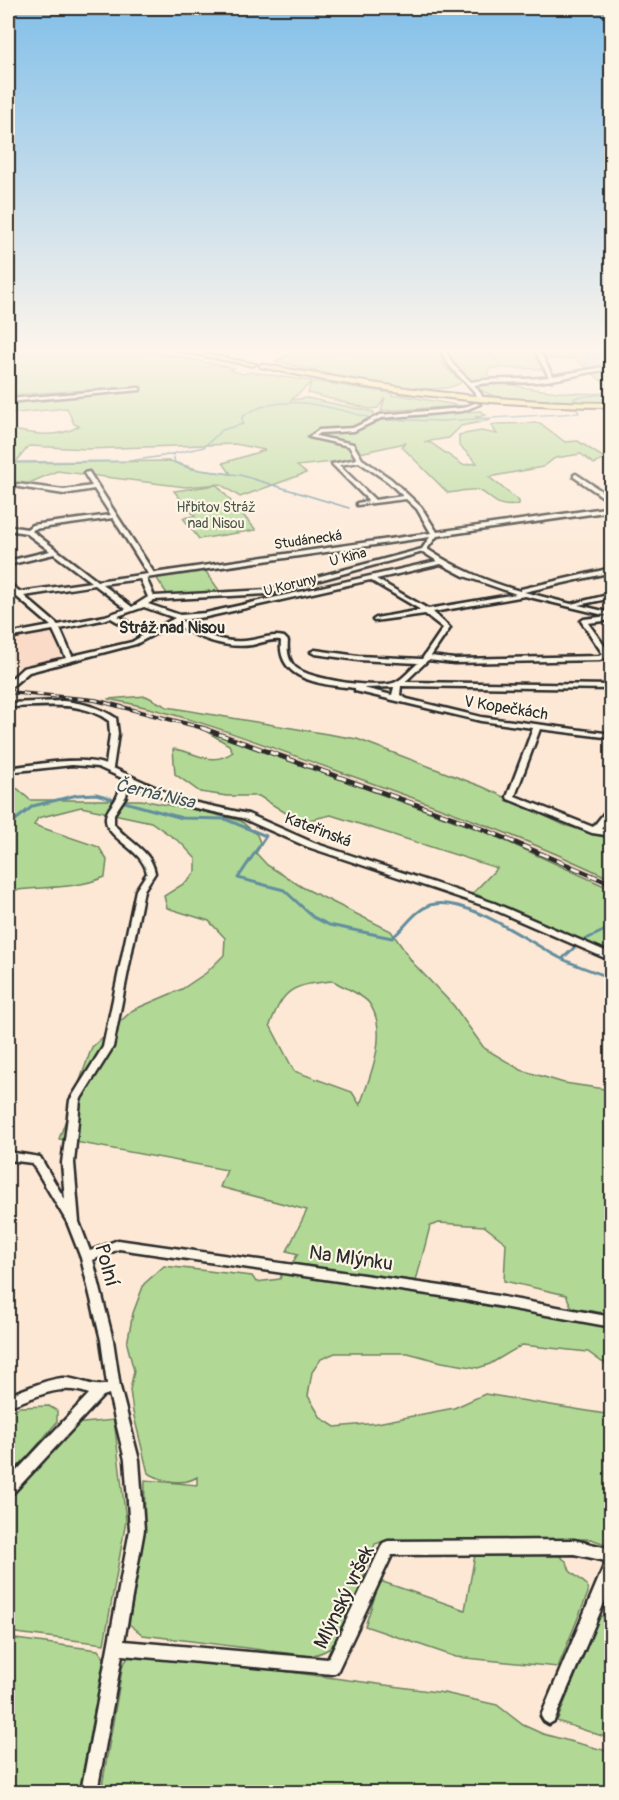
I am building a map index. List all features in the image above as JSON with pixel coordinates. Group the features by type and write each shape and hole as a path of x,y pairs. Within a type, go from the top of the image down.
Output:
{"street":[{"path":"313,435 312,437 351,445 360,459 419,508 435,534 424,550 441,562 520,591 612,617"},
{"path":"360,459 335,464 374,502"},
{"path":"87,473 152,575"},
{"path":"576,476 612,501"},
{"path":"19,485 64,492 96,487"},
{"path":"359,504 407,497"},
{"name":"Studánecká","path":"8,596 612,509"},
{"path":"28,531 32,527 114,516"},
{"path":"8,528 28,531 131,610"},
{"name":"U Kina","path":"152,598 268,592 424,550"},
{"path":"8,563 54,552"},
{"name":"U Koruny","path":"146,605 177,619 219,613 441,562"},
{"path":"520,591 612,570"},
{"path":"8,636 112,616 146,605 152,598 142,577"},
{"path":"371,578 441,621 447,628 425,659 398,684 395,692 398,699"},
{"path":"8,585 55,626 70,659"},
{"path":"268,592 273,602"},
{"path":"376,620 530,594"},
{"path":"571,605 612,596"},
{"path":"112,616 148,636"},
{"path":"315,652 358,658 454,661 600,658 607,655 584,621 612,617"},
{"path":"8,685 26,670 134,643 177,619"},
{"name":"V Kopečkách","path":"177,619 190,630 229,642 249,643 273,637 282,638 285,641 284,654 291,667 301,674 481,719 612,736"},
{"name":"V Kopečkách","path":"344,684 375,687 398,684 612,687"},
{"path":"8,705 76,705 105,712 113,720 114,734 109,769"},
{"path":"537,727 511,797 595,831 612,834"},
{"name":"Kateřinská","path":"8,770 82,762 109,769 180,802 245,816 311,845 491,905 612,958"},
{"name":"Polní","path":"89,1792 137,1530 132,1460 107,1390 106,1340 87,1258 73,1222 68,1163 75,1100 108,1047 140,890 152,868 143,855 125,842 110,824 110,814 122,796 126,778"},
{"path":"595,831 612,809"},
{"path":"8,1156 36,1160 73,1222"},
{"name":"Na Mlýnku","path":"87,1258 118,1244 448,1292 612,1323"},
{"path":"8,1400 61,1382 74,1382 107,1390"},
{"path":"8,1489 107,1390"},
{"name":"Mlýnský vršek","path":"115,1647 333,1667 388,1548 574,1546 612,1556"},
{"path":"549,1716 612,1565"}],"shaded area":[{"path":"51,630 62,657 19,668 8,653 8,637"},
{"path":"8,689 108,699 184,717 521,838 611,879 611,889 488,833 177,721 104,704 8,695"}],"green space":[{"path":"8,435 452,435 449,438 424,442 431,443 463,465 477,463 459,445 459,435 556,435 565,442 578,441 606,459 594,464 581,454 555,458 543,467 489,477 519,501 519,504 511,505 498,503 477,490 448,493 402,447 405,443 360,453 358,459 297,466 306,473 240,497 220,484 186,487 57,471 8,492","holes":["235,444 265,450 223,463 231,474 200,470 170,461 15,463 29,446 87,449"]},
{"name":"Hřbitov Stráž nad Nisou","path":"217,485 256,530 199,539 183,518 195,516 174,491"},
{"path":"204,569 221,593 167,594 156,577"},
{"path":"146,696 167,707 357,739 483,787 564,825 611,839 611,879 472,820 247,738 164,712 108,699"},
{"path":"206,731 488,833 611,889 611,952 473,893 497,868 331,815 300,822 259,796 227,796 200,792 175,774 173,749 210,759 225,757 233,752 229,745"},
{"path":"8,786 18,789 30,800 141,800 241,821 257,835 261,845 256,853 267,865 302,887 391,931 413,963 454,1006 484,1048 521,1070 564,1083 611,1090 611,1314 572,1308 566,1295 504,1281 506,1243 484,1226 439,1223 430,1226 416,1281 291,1265 298,1254 287,1251 307,1210 220,1187 227,1170 59,1139 92,1047 133,1010 182,989 206,973 224,955 225,938 209,921 167,908 164,896 188,881 196,871 196,859 181,843 151,822 81,807 38,818 34,825 99,847 107,860 105,877 69,886 8,891","holes":["333,981 369,1003 378,1027 373,1068 360,1105 352,1092 294,1071 270,1025 280,1002 292,990 309,984"]},
{"path":"164,1266 252,1276 256,1282 280,1279 282,1273 454,1297 611,1326 611,1365 602,1362 588,1352 522,1345 490,1364 478,1368 408,1353 335,1353 321,1359 312,1372 308,1396 321,1418 335,1427 377,1423 454,1408 485,1394 611,1415 611,1546 591,1539 387,1540 375,1544 343,1634 329,1649 310,1656 143,1635 129,1624 144,1537 145,1480 197,1485 197,1477 179,1482 148,1473 133,1412 130,1390 134,1371 127,1344 133,1313 144,1284"},
{"path":"49,1406 57,1411 57,1422 8,1480 8,1411 20,1407"},
{"path":"114,1420 126,1521 104,1644 8,1632 8,1497 73,1424"},
{"path":"557,1554 567,1562 570,1571 587,1585 588,1593 558,1667 456,1657 365,1626 380,1581 465,1610 475,1555"},
{"path":"600,1615 611,1620 611,1739 557,1721"},
{"path":"8,1638 98,1650 104,1658 79,1792 8,1785"},
{"path":"142,1652 444,1693 497,1705 523,1725 543,1734 611,1752 611,1792 101,1792 123,1664 129,1657"}],"waterway":[{"path":"8,462 130,461 204,447 217,435"},
{"path":"173,454 175,463 191,469 240,475 349,508"},
{"name":"Černá Nisa","path":"8,826 33,806 77,795 96,794 182,818 225,819 266,836 238,878 284,890 313,917 329,925 392,938 419,911 430,905 444,904 478,913 562,959"},
{"path":"584,940 612,927"},
{"path":"562,959 576,946"},
{"name":"Černá Nisa","path":"562,959 612,978"}],"railway":[{"path":"8,692 95,700 207,729"},
{"path":"202,728 476,826 612,884"}],"district":[{"name":"Stráž nad Nisou","path":"172,628"}]}
